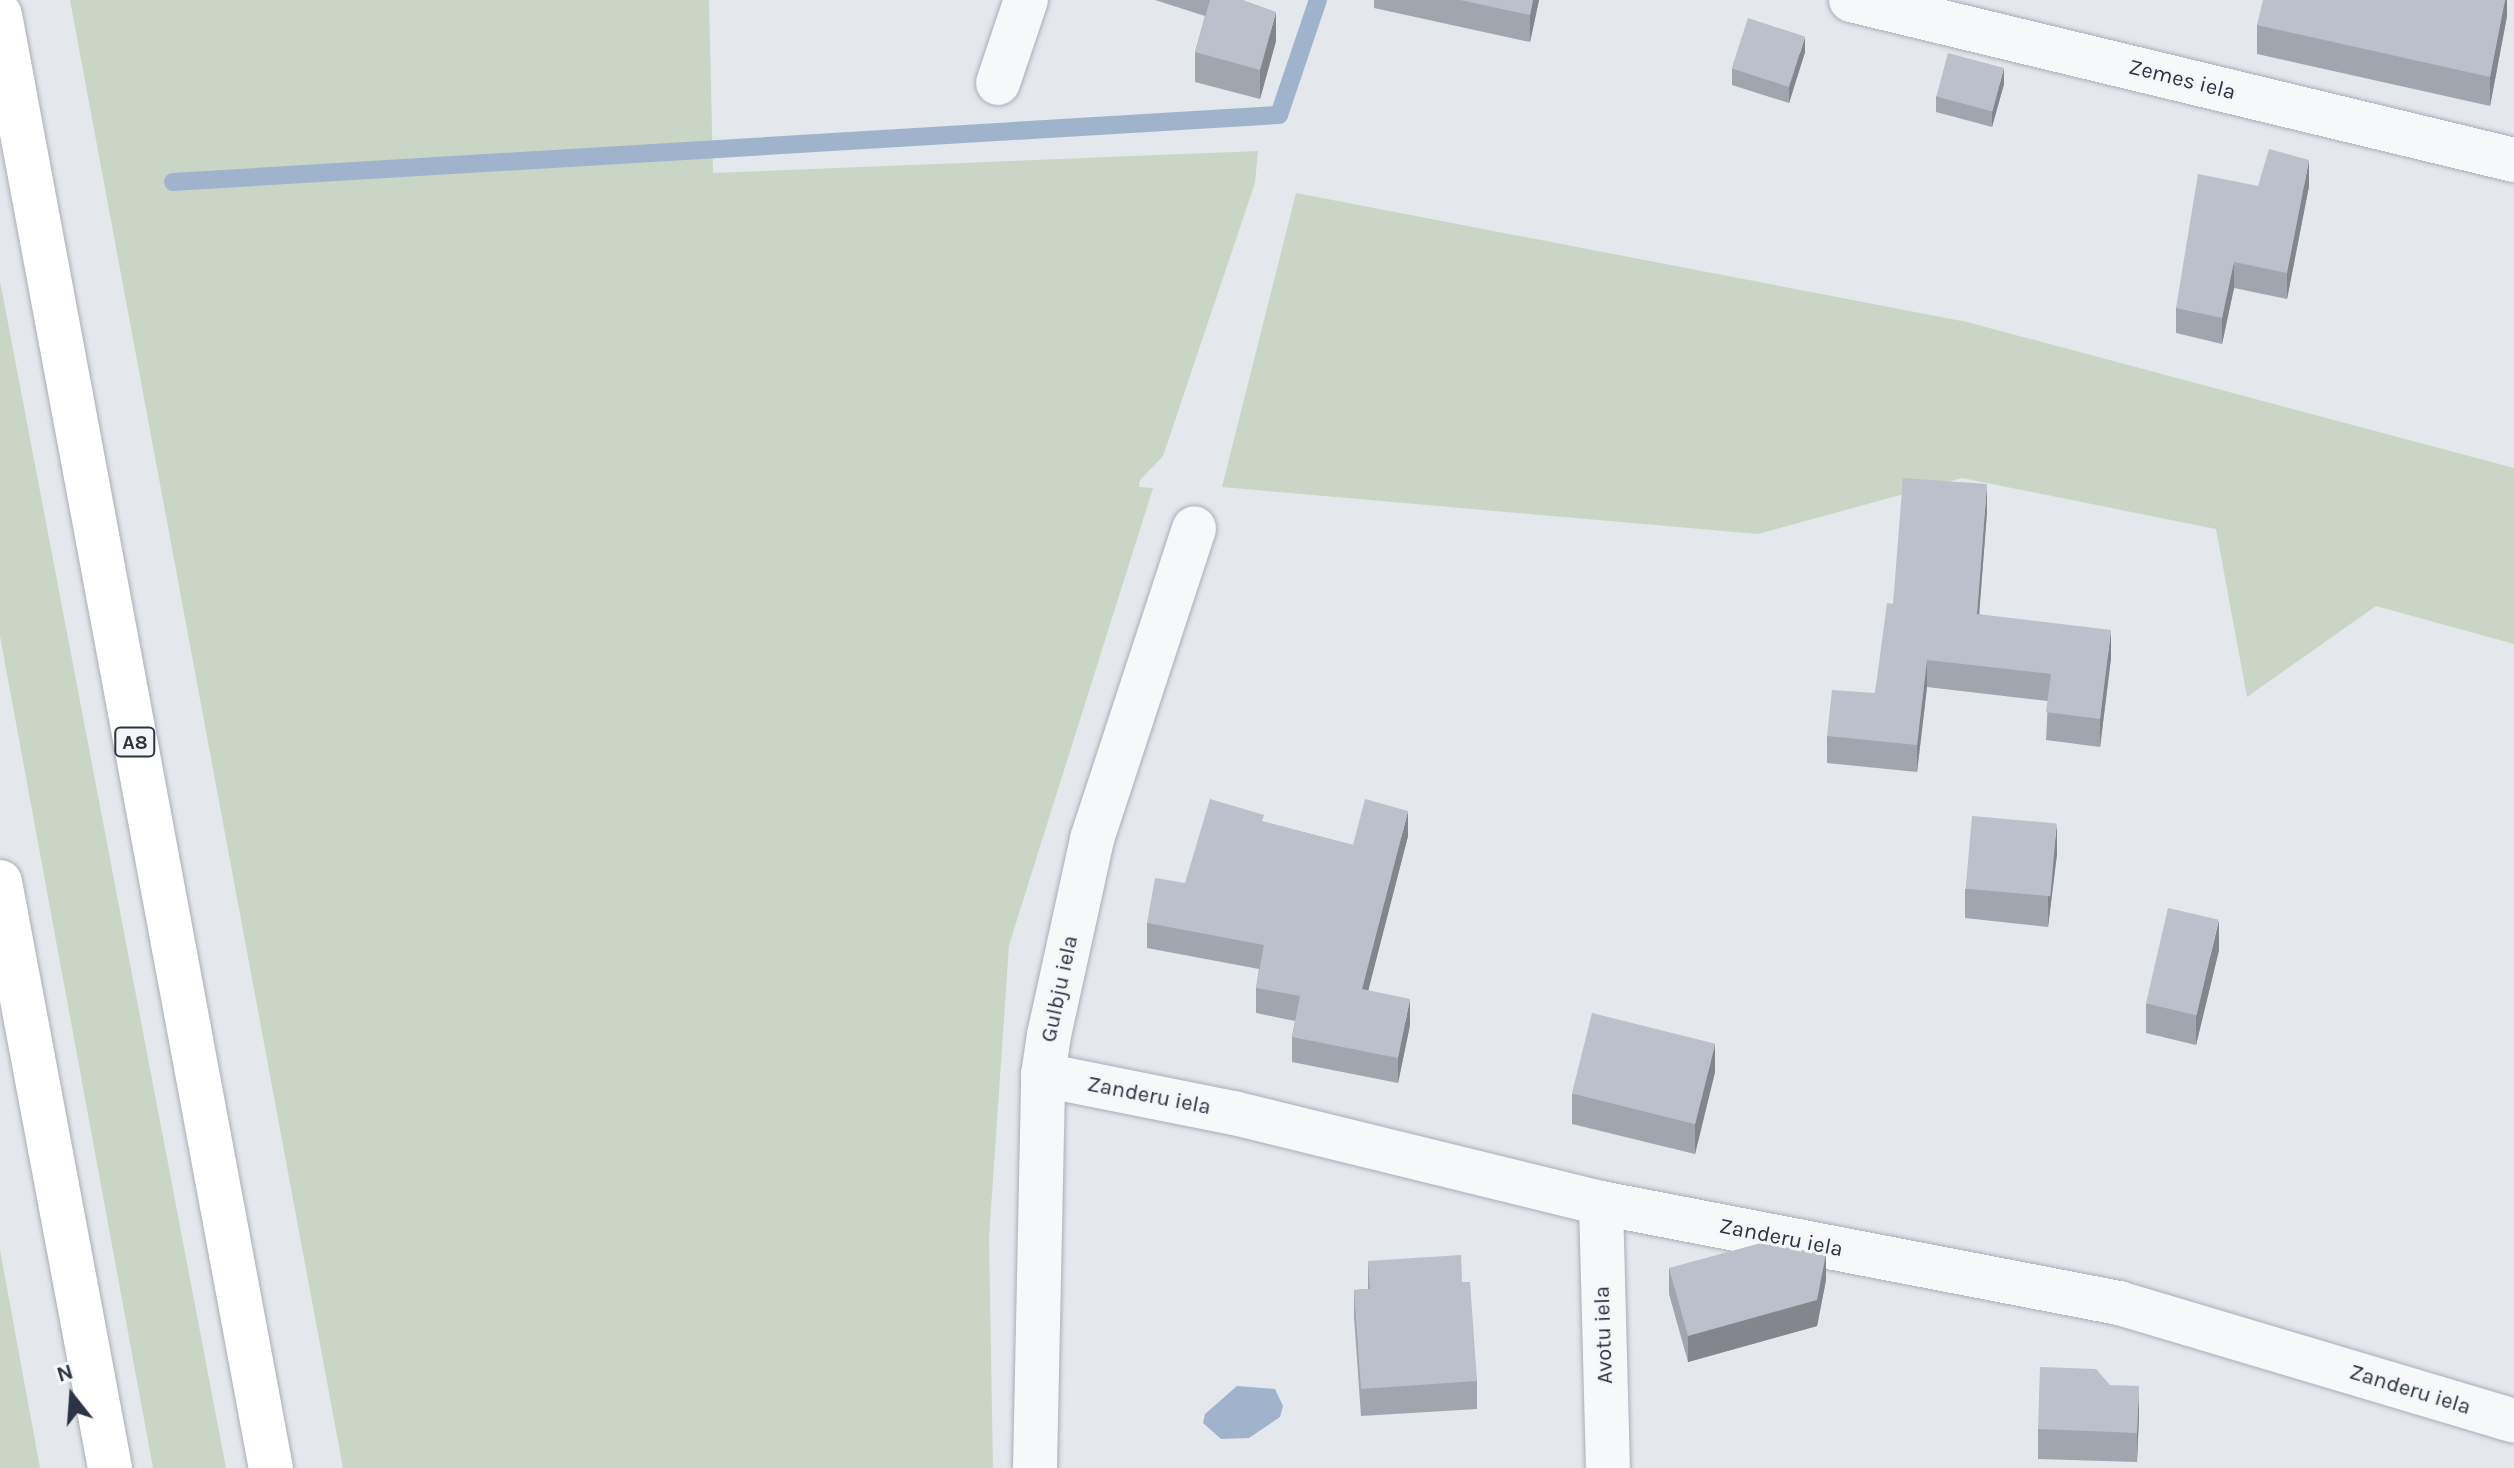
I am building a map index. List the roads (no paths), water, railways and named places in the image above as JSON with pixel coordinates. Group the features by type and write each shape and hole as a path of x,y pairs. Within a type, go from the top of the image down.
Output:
{"highway":[{"name":"A8","path":"0,15 271,1468"},
{"path":"0,882 110,1468"}],"street":[{"path":"998,83 1026,0"},
{"name":"Zemes iela","path":"1851,0 2514,160"},
{"name":"Gulbju iela","path":"1035,1468 1043,1075 1092,839 1194,528"},
{"name":"Zanderu iela","path":"1043,1075 1234,1113 1601,1203 2119,1303 2514,1421"},
{"name":"Avotu iela","path":"1601,1203 1608,1468"}],"water":[{"path":"1237,1386 1275,1389 1283,1406 1280,1417 1249,1438 1221,1439 1203,1423 1205,1414"}],"waterway":[{"path":"173,182 1279,115 1318,0"}]}
